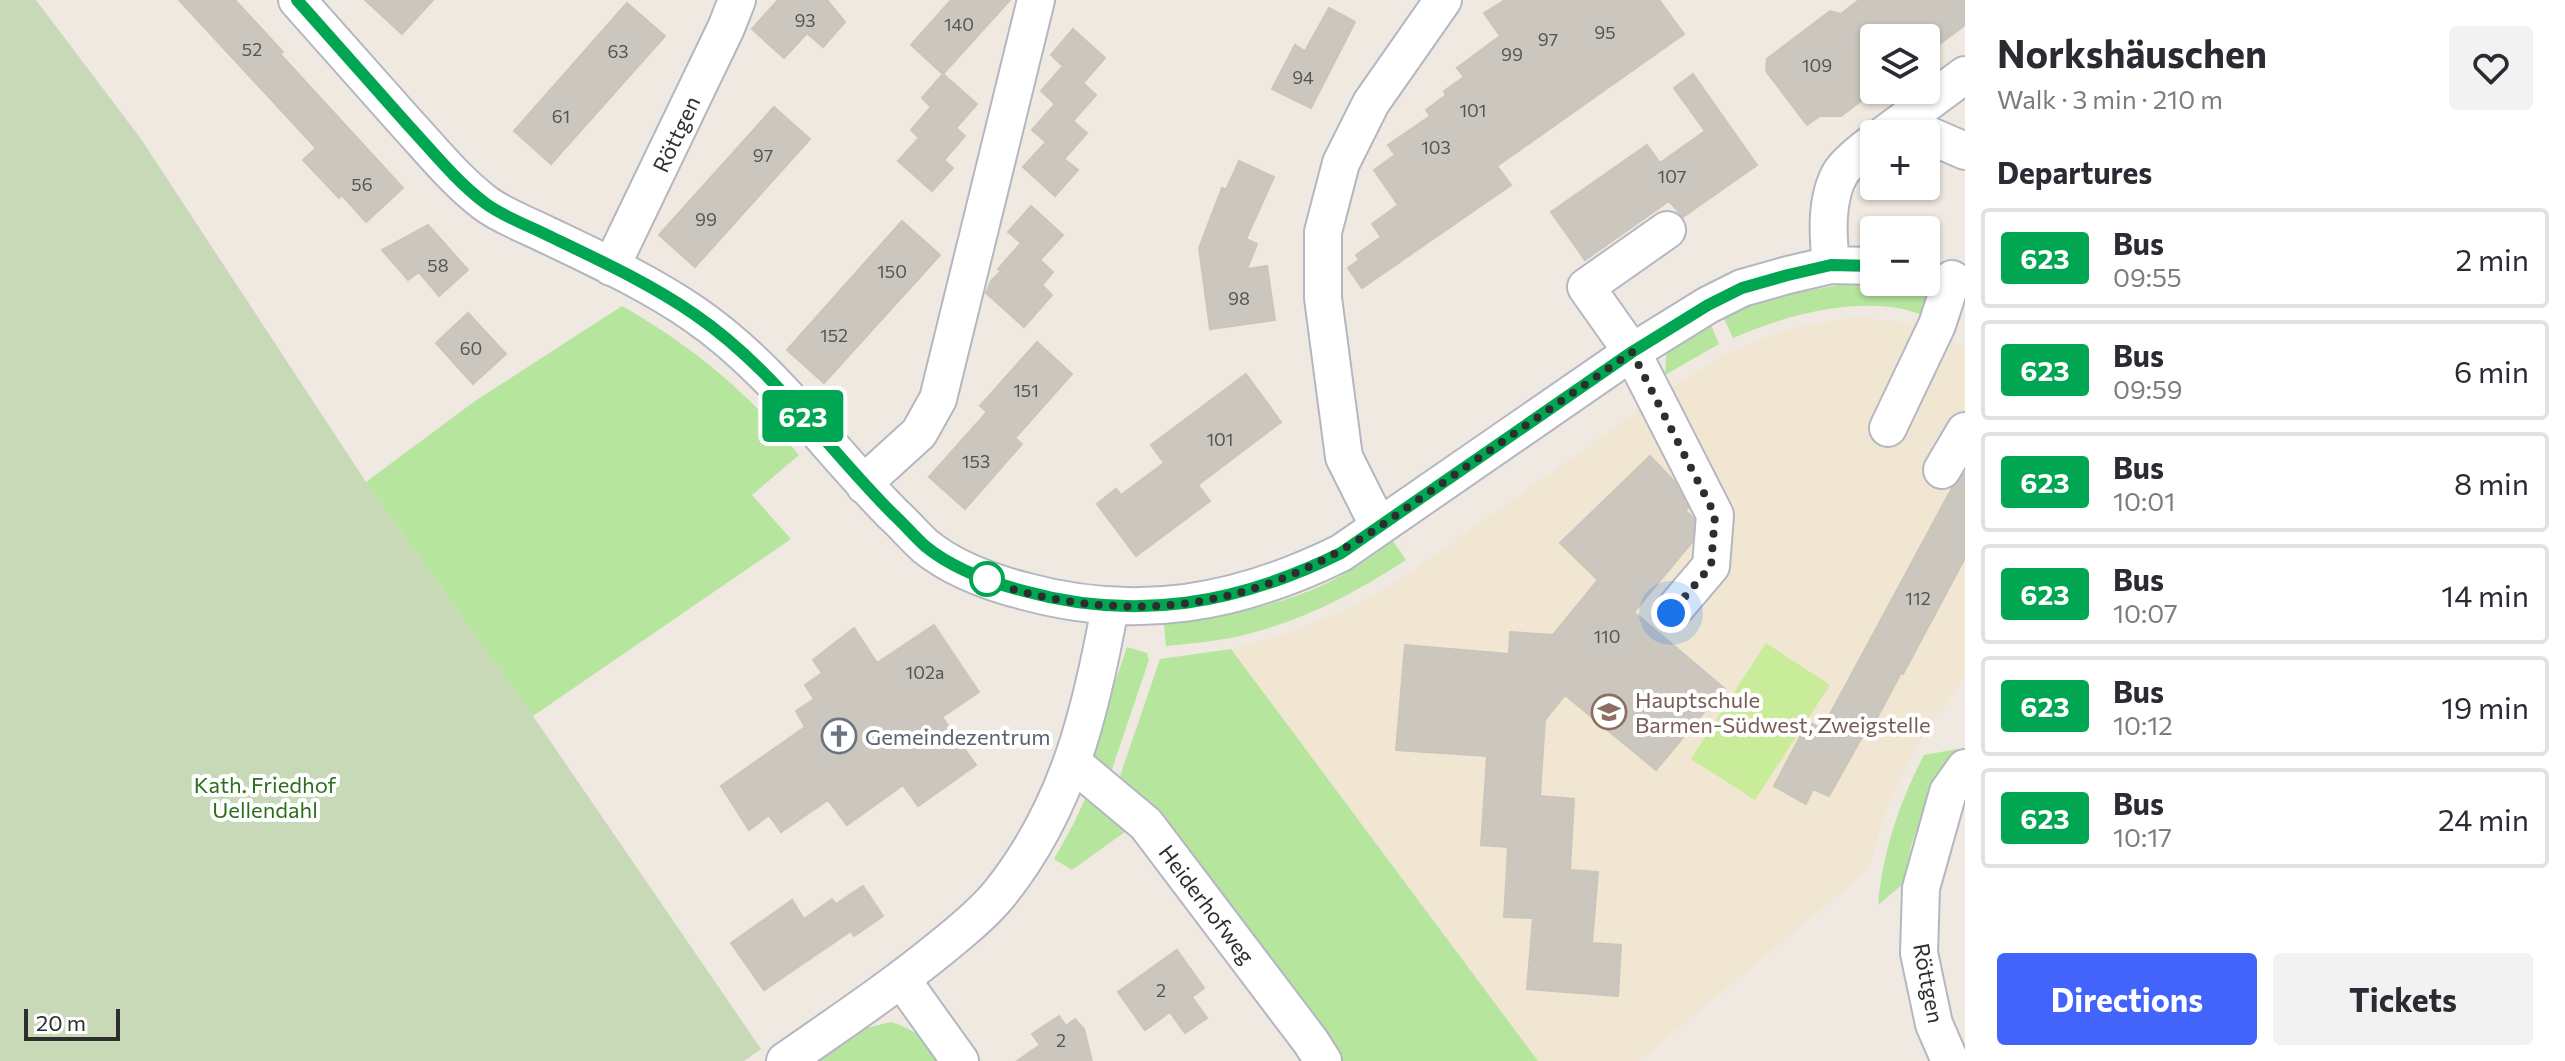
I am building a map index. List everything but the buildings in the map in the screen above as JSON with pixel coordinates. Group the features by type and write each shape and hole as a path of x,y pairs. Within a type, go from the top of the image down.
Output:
{"street":[{"path":"297,0 455,177 487,205 611,267 695,314 760,367 865,486 926,546 965,571 1006,587 1049,598 1110,607 1159,607 1207,600 1300,573 1341,553 1632,352 1708,305 1742,288 1831,265 1860,266"},
{"name":"Röttgen","path":"611,267 737,0"},
{"path":"865,486 919,433 938,399 1036,0"},
{"path":"1379,527 1344,457 1323,298 1323,232 1341,163 1371,103 1443,0"},
{"path":"1916,120 1965,75"},
{"path":"1940,144 1965,151"},
{"path":"1831,265 1828,221 1832,199 1841,172 1860,160"},
{"path":"1667,230 1586,287 1632,352 1715,515 1711,566 1671,613"},
{"path":"1888,428 1937,325 1948,279"},
{"path":"1942,470 1965,431"},
{"path":"785,1061 902,980 961,931 998,896 1030,853 1057,803 1073,763 1110,607"},
{"name":"Heiderhofweg","path":"1073,763 1146,824 1323,1061"},
{"name":"Röttgen","path":"1950,1061 1934,1024 1919,953 1921,888 1948,792 1965,768"},
{"path":"902,980 960,1061"}],"shaded area":[{"name":"Hauptschule Barmen-Südwest, Zweigstelle","path":"1854,317 1915,324 1965,348 1965,676 1915,748 1886,809 1869,869 1639,1061 1538,1061 1231,649 1283,635 1346,610 1398,581 1726,353 1790,329"}],"green space":[{"name":"Kath. Friedhof Uellendahl","path":"0,0 36,0 141,139 366,482 533,716 761,1049 744,1061 0,1061"},
{"path":"1860,283 1860,296 1930,296 1927,316 1891,307 1850,306 1790,317 1733,338 1723,316 1786,295"},
{"path":"622,306 672,337 718,372 760,411 799,455 752,495 791,539 533,716 366,482 475,401"},
{"path":"1710,323 1719,344 1665,375 1667,348"},
{"path":"1393,541 1406,560 1312,612 1241,636 1166,646 1164,624 1246,610 1306,592 1343,574"},
{"path":"1766,643 1830,685 1755,800 1691,759"},
{"path":"1127,647 1147,653 1149,660 1111,772 1090,756"},
{"path":"1231,649 1538,1061 1331,1061 1120,776 1160,659"},
{"path":"1957,749 1937,781 1922,815 1911,846 1904,883 1878,905 1894,828 1924,755"},
{"path":"1090,788 1136,824 1072,870 1054,859"},
{"path":"891,1022 920,1036 940,1061 819,1061 866,1028"}],"bus line":[{"name":"623","path":"297,0 455,177 487,205 611,267 695,314 760,367 865,486 926,546 965,571 1006,587 1096,606 1159,607 1207,600 1300,573 1341,553 1632,352 1708,305 1742,288 1788,275 1831,265 1860,266"}],"place":[{"name":"Hauptschule Barmen-Südwest, Zweigstelle","path":"1609,712"},
{"name":"Gemeindezentrum","path":"839,736"}],"route":[{"path":"987,579 1049,598 1096,606 1159,607 1207,600 1300,573 1341,553 1632,352 1715,515 1711,566 1671,613"}]}
